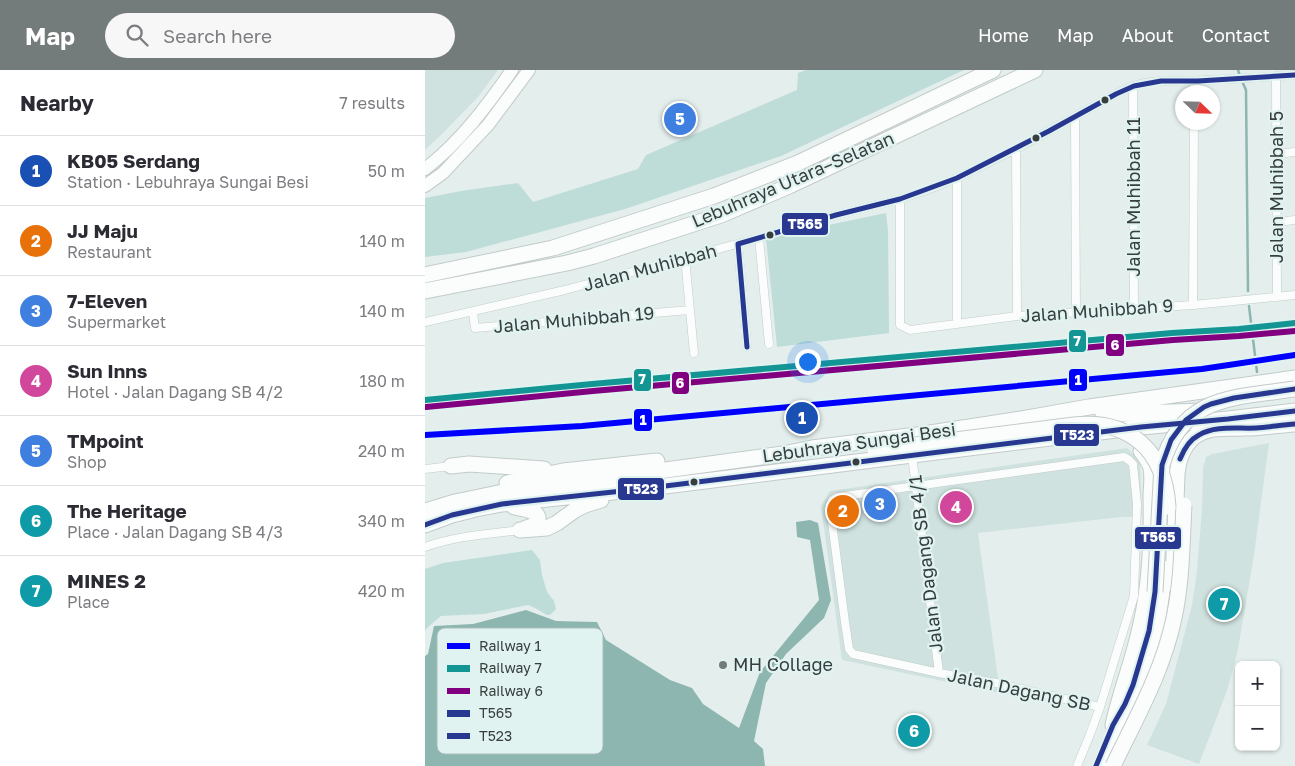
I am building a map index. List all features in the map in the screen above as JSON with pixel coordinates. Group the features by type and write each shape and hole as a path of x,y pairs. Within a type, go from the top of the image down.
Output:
{"highway":[{"name":"Lebuhraya Utara–Selatan","path":"425,275 553,248 714,196 798,163 993,70"},
{"name":"Lebuhraya Utara–Selatan","path":"425,291 567,263 721,215 789,186 1035,70"},
{"name":"Lebuhraya Sungai Besi","path":"425,511 455,502 503,492 917,435 1089,407 1295,378"},
{"path":"1096,766 1113,725 1125,704 1141,661 1149,631 1155,592 1162,465 1171,440 1186,420 1204,407 1222,400 1295,389"},
{"path":"1015,420 1037,423 1098,414 1194,412 1295,402"},
{"name":"Lebuhraya Sungai Besi","path":"425,525 452,515 502,504 1295,411"},
{"path":"743,459 759,464 1093,424 1110,426 1129,434 1144,445 1152,454 1163,474 1167,494 1167,527 1162,599 1157,627 1143,673 1105,766"},
{"path":"1114,766 1155,678 1170,634 1180,584 1185,475 1190,455 1198,444 1208,438 1221,434 1244,428 1295,424"},
{"path":"1081,435 1130,442 1146,457 1151,466 1152,516 1145,602 1134,653 1113,725"},
{"path":"455,502 489,487 563,471 764,451 783,454"},
{"path":"451,466 469,464 563,471"},
{"path":"451,466 492,468 498,473 497,481 489,487"},
{"path":"520,530 547,528 585,505 634,490"},
{"path":"502,504 533,512 538,516 537,524 520,530"}],"main road":[{"path":"425,169 465,131 513,70"},
{"path":"425,186 443,173 488,126 529,70"}],"street":[{"name":"Jalan Muhibbah","path":"425,322 565,290 900,199 957,178 1075,118 1110,97 1133,86 1147,82 1250,78 1280,74 1295,75"},
{"name":"Jalan Muhibbah 5","path":"1277,297 1276,154 1280,74"},
{"path":"1195,81 1195,85"},
{"name":"Jalan Muhibbah 11","path":"1133,86 1134,309"},
{"path":"1075,118 1076,313"},
{"path":"1193,305 1194,130"},
{"path":"1016,149 1017,316"},
{"path":"1276,154 1295,152"},
{"path":"957,178 957,323"},
{"name":"Jalan Muhibbah 9","path":"900,199 900,325 911,330 1017,316 1193,305 1295,295"},
{"path":"1277,222 1295,220"},
{"path":"759,238 769,344"},
{"path":"739,244 747,347"},
{"path":"685,258 694,353"},
{"name":"Jalan Muhibbah 19","path":"473,312 475,328 690,310"},
{"name":"Jalan Dagang SB 4/1","path":"912,455 939,673"},
{"path":"916,486 1124,457 1133,464 1137,504 1134,596 1100,708 1077,766"},
{"path":"425,469 451,466"},
{"name":"Jalan Dagang SB","path":"916,486 837,497 832,500 830,507 849,649 853,654 995,683 1100,708"},
{"path":"425,547 446,541 520,530"}],"shaded area":[{"path":"425,70 498,70 478,97 425,150"},
{"path":"806,70 964,70 781,156 625,209 466,252 425,257 425,198 518,183 533,202 638,169 646,155 797,90 798,73"},
{"path":"886,213 888,230 889,333 777,347 766,238"},
{"path":"1269,443 1254,555 1238,649 1228,688 1199,764 1147,745 1166,704 1192,605 1202,509 1203,468 1206,457 1212,454"},
{"path":"1127,448 1140,461 1142,517 1121,517 978,533 1000,693 842,660 821,506 830,491"},
{"path":"810,520 818,523 831,600 824,618 786,654 766,683 754,741 763,749 765,766 425,766 425,656 428,654 434,626 473,624 526,610 556,621 597,622 600,628 437,628 437,754 603,754 603,634 606,640 670,680 692,688 703,704 739,728 760,672 819,600 810,540 797,537 796,522"},
{"path":"532,550 540,560 547,592 554,601 556,609 550,615 528,605 484,614 441,616 425,631 425,569 443,563"}],"waterway":[{"path":"1238,70 1240,76"},
{"path":"1242,81 1246,90 1248,291"},
{"path":"1249,306 1257,372"}],"rail line":[{"name":"7","path":"425,400 1295,323"},
{"name":"6","path":"426,407 1173,340 1295,331"},
{"name":"1","path":"425,435 582,426 1202,369 1295,355"}],"transit line":[{"name":"T565","path":"747,347 738,244 836,215 900,199 957,178 1134,86 1161,81 1198,81 1295,75"},
{"name":"T565","path":"1096,766 1113,725 1133,685 1149,631 1155,592 1162,465 1171,440 1186,420 1211,404 1234,398 1295,389"},
{"name":"T523","path":"425,525 452,515 502,504 641,489 1141,427 1295,411"},
{"name":"T565","path":"1180,459 1190,442 1205,432 1227,428 1256,428 1295,424"}],"place":[{"name":"TMpoint","path":"680,119"},
{"name":"KB05 Serdang","path":"802,418"},
{"name":"7-Eleven","path":"880,504"},
{"name":"Sun Inns","path":"956,507"},
{"name":"JJ Maju","path":"843,511"},
{"name":"MINES 2","path":"1224,604"},
{"name":"MH Collage","path":"723,665"},
{"name":"The Heritage","path":"914,731"}]}
